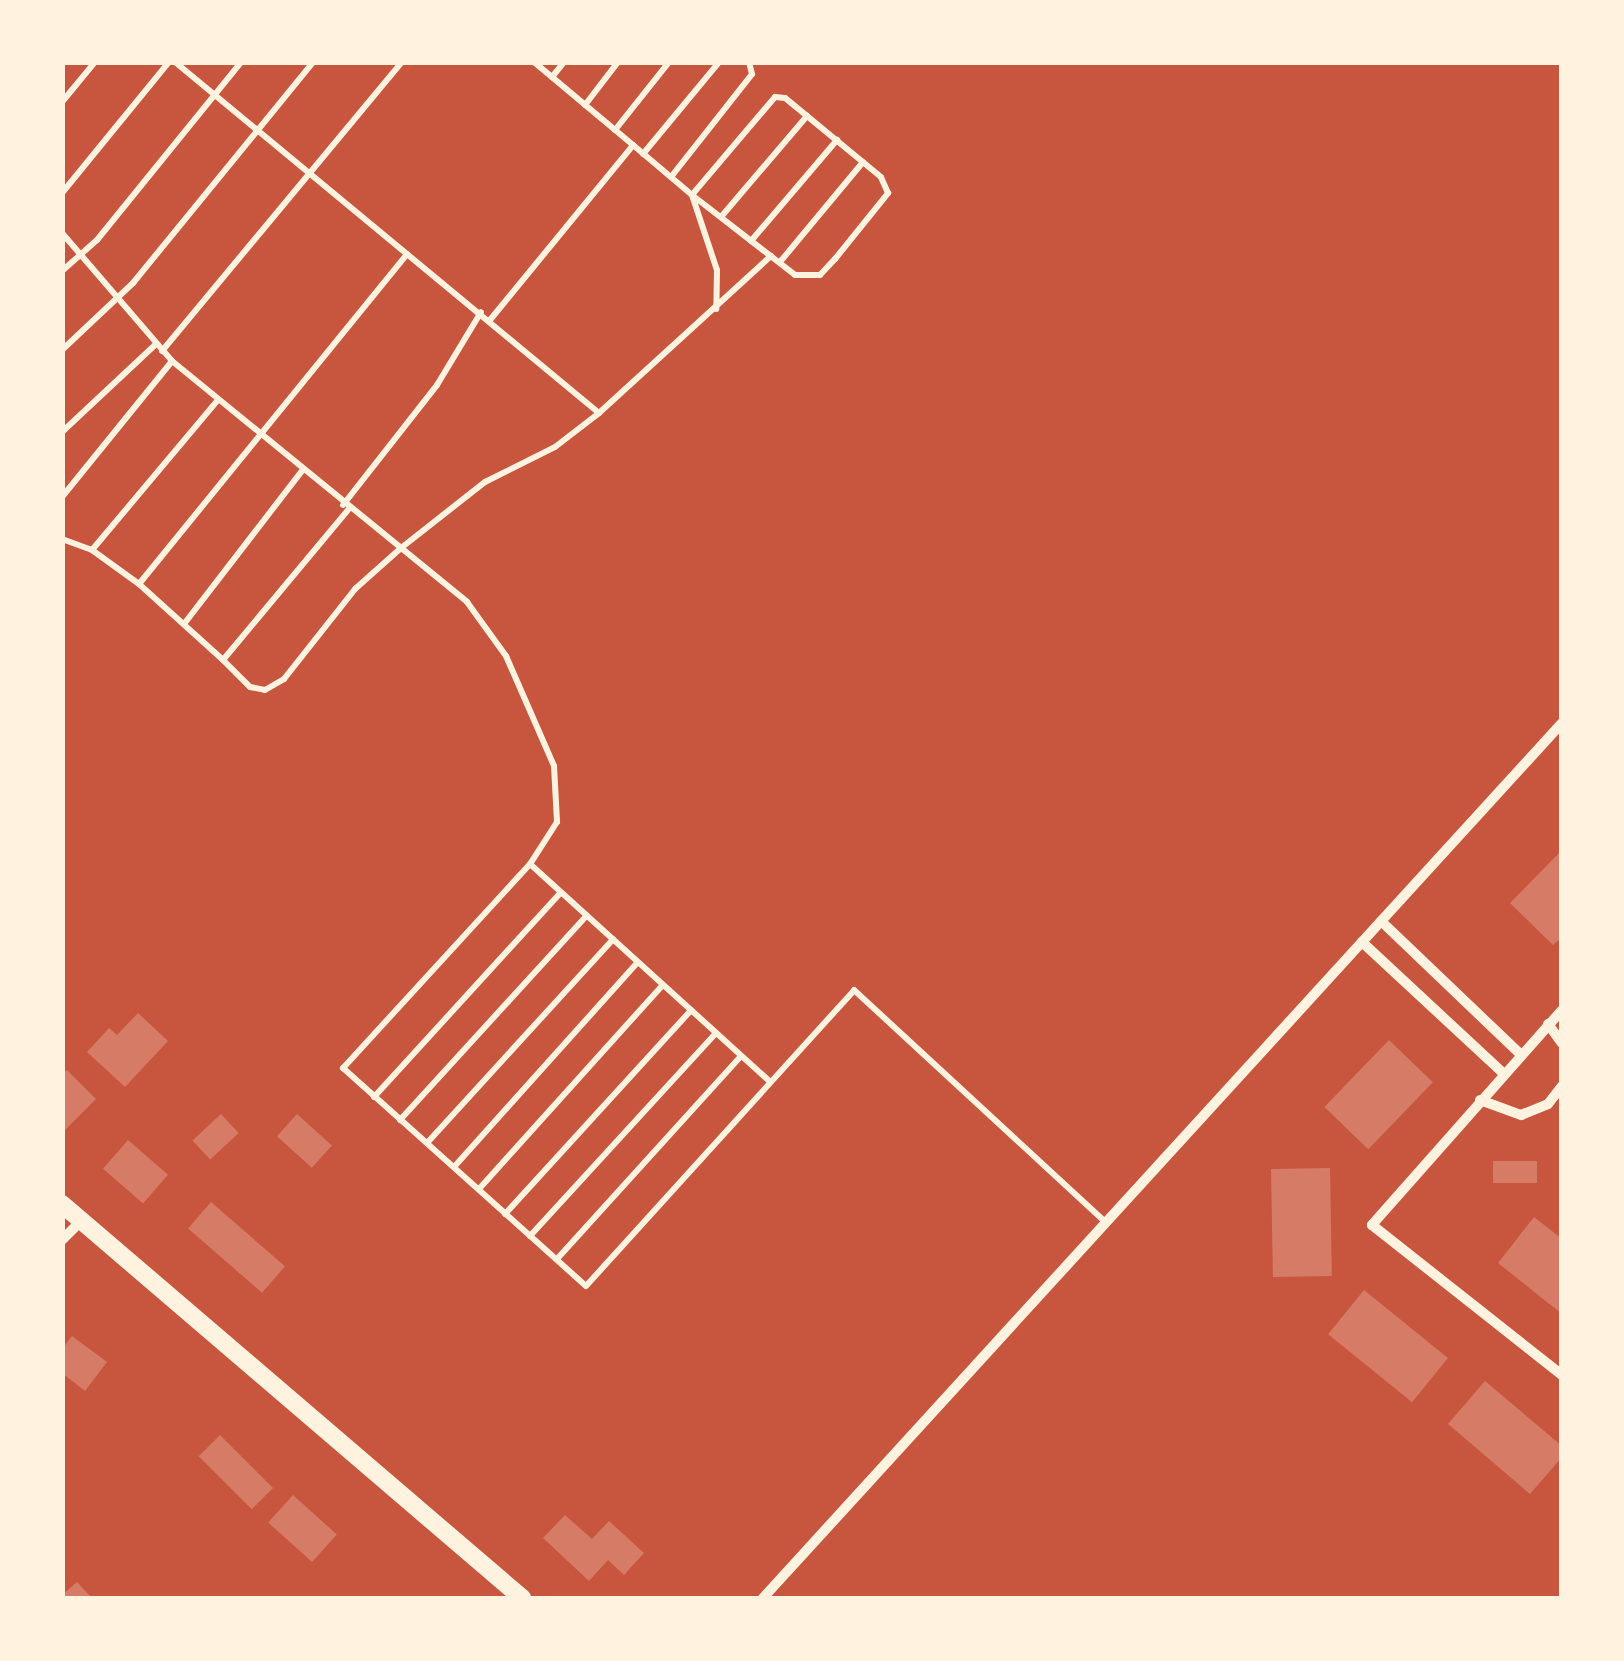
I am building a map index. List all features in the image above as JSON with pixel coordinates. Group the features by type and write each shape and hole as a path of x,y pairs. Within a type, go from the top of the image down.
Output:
{"main road":[{"path":"62,1204 522,1598"}],"street":[{"path":"763,1598 1562,723"},
{"path":"1381,921 1520,1054"},
{"path":"1362,942 1503,1073"},
{"path":"1562,1010 1372,1225 1562,1375"},
{"path":"1548,1024 1562,1042"},
{"path":"1480,1100 1521,1115 1548,1104 1562,1086"},
{"path":"62,1240 82,1221"}],"lane":[{"path":"62,102 95,62"},
{"path":"62,193 172,62 600,413"},
{"path":"62,271 82,254 241,62"},
{"path":"62,350 118,299 314,62"},
{"path":"62,432 158,348 312,175 402,62"},
{"path":"534,62 671,177 692,194 752,242 780,262 795,275 820,275 888,193 863,162 807,116 775,97 692,194"},
{"path":"552,77 564,62"},
{"path":"585,104 618,62"},
{"path":"615,130 669,62"},
{"path":"644,154 719,62"},
{"path":"671,177 752,74 749,62"},
{"path":"721,217 807,116"},
{"path":"752,242 837,140"},
{"path":"490,320 633,145"},
{"path":"780,262 863,162"},
{"path":"692,194 717,270 716,309"},
{"path":"62,232 172,361 346,507 438,574 488,627 554,766 557,822 530,864 343,1068 586,1286 854,990 1105,1222"},
{"path":"139,584 407,254"},
{"path":"62,539 92,550 139,584 250,687 264,690 284,679 355,589 402,548 485,482 555,446 600,413 771,256"},
{"path":"223,660 346,507 437,385 481,312"},
{"path":"62,497 172,361"},
{"path":"92,550 218,400"},
{"path":"184,624 302,471"},
{"path":"530,864 770,1082"},
{"path":"374,1097 561,892"},
{"path":"400,1120 587,915"},
{"path":"427,1144 613,939"},
{"path":"454,1168 638,962"},
{"path":"478,1189 664,985"},
{"path":"506,1214 690,1010"},
{"path":"530,1236 716,1033"},
{"path":"557,1260 741,1056"}],"building":[{"path":"1562,850 1562,937 1553,945 1510,903"},
{"path":"138,1013 168,1041 125,1087 87,1052 109,1028 117,1035"},
{"path":"1389,1040 1433,1082 1368,1149 1324,1107"},
{"path":"67,1070 96,1099 62,1133 62,1074"},
{"path":"221,1114 239,1133 210,1160 192,1141"},
{"path":"297,1114 332,1145 312,1168 277,1136"},
{"path":"128,1140 168,1175 143,1203 103,1169"},
{"path":"1493,1161 1537,1161 1537,1183 1493,1183"},
{"path":"1330,1168 1332,1276 1273,1277 1271,1169"},
{"path":"211,1202 285,1266 262,1293 188,1228"},
{"path":"1534,1217 1562,1239 1562,1314 1498,1263"},
{"path":"1364,1290 1448,1358 1412,1402 1328,1334"},
{"path":"72,1336 107,1362 85,1391 62,1373 62,1349"},
{"path":"1485,1381 1562,1446 1562,1457 1530,1494 1448,1424"},
{"path":"220,1435 273,1488 252,1509 199,1456"},
{"path":"293,1495 337,1534 312,1562 268,1522"},
{"path":"565,1515 592,1539 609,1521 644,1553 624,1575 608,1560 589,1581 543,1538"},
{"path":"77,1582 92,1598 62,1598 62,1595"}]}
